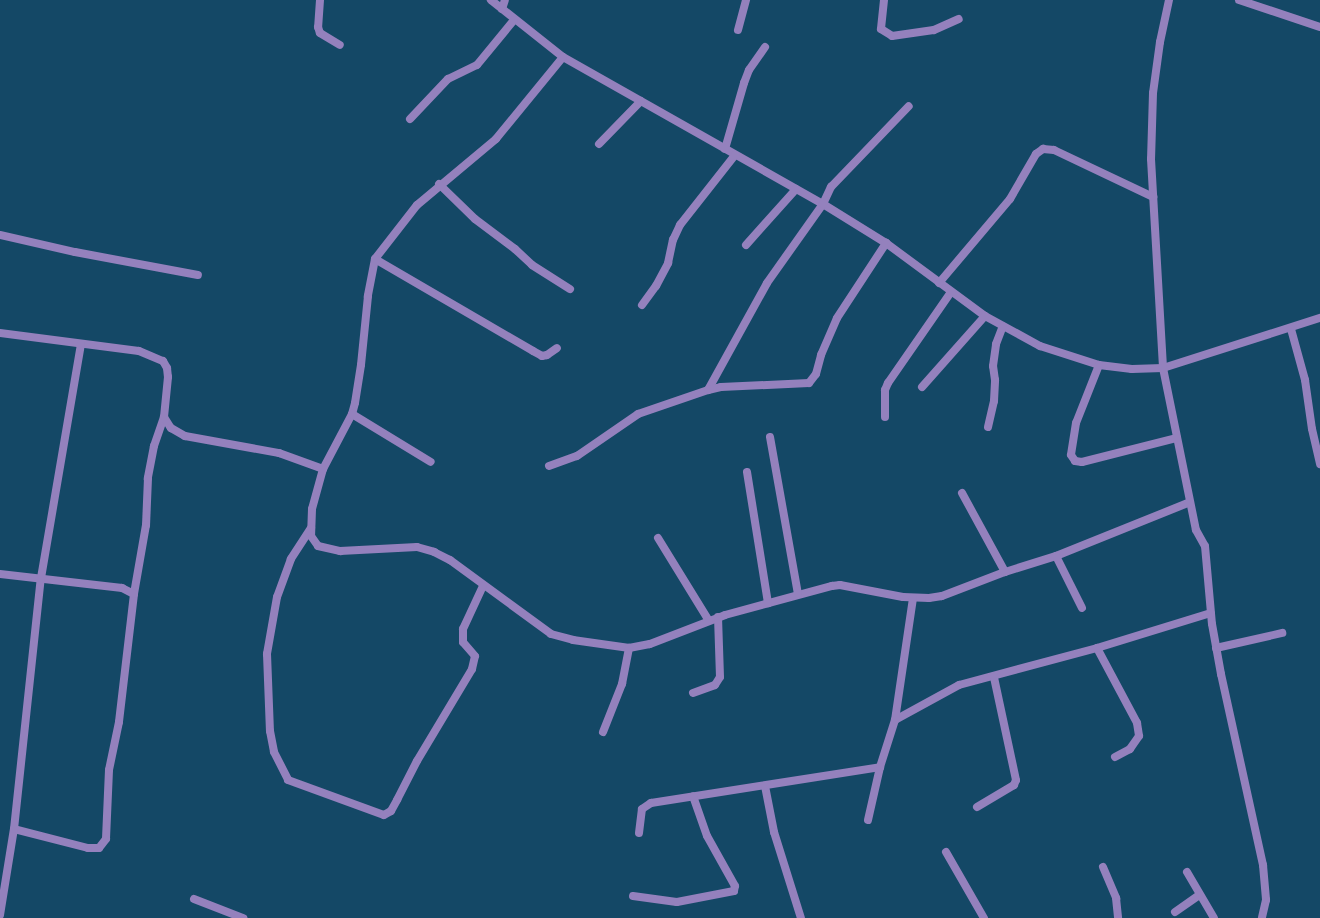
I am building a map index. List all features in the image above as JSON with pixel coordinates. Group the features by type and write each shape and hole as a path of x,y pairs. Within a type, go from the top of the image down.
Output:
{"street":[{"path":"320,0 318,28 320,33 340,45"},
{"path":"491,0 563,57 823,204 886,243 985,316 1040,346 1100,365 1132,369 1163,368 1320,318"},
{"path":"502,10 505,0"},
{"path":"738,30 746,0"},
{"path":"884,0 881,29 892,36 934,30 960,19"},
{"path":"1239,0 1320,27"},
{"path":"1166,1 1153,93 1151,159 1163,368 1196,530 1206,552 1216,648 1264,865 1266,900 1262,918"},
{"path":"410,119 448,79 477,65 514,20"},
{"path":"725,149 749,70 765,46"},
{"path":"563,57 500,134 470,162 439,184 416,205 375,259 368,296 358,390 352,414 323,469 312,509 310,528 314,542 318,546 328,550 340,551 417,547 434,552 450,560 551,634 573,640 629,648 650,644 709,621 798,594 840,585 913,598 942,596 1004,572 1056,556 1190,502"},
{"path":"599,144 641,102"},
{"path":"708,390 767,283 823,204 831,186 909,106"},
{"path":"939,283 1010,199 1036,154 1043,149 1054,150 1153,197"},
{"path":"642,305 656,286 668,263 673,240 680,225 735,155"},
{"path":"439,184 475,219 515,249 532,265 570,289"},
{"path":"746,245 796,189"},
{"path":"0,235 75,252 198,275"},
{"path":"549,466 577,456 638,414 708,390 721,387 809,383 816,374 821,355 837,318 886,243"},
{"path":"375,259 542,356 557,348"},
{"path":"885,417 885,390 888,383 951,292"},
{"path":"922,387 985,316"},
{"path":"988,427 994,401 995,380 993,366 996,344 1003,326"},
{"path":"1291,328 1305,380 1312,429 1320,464"},
{"path":"0,333 139,351 163,361 168,368 164,417 151,460 146,525 136,579 118,728 108,777 106,839 99,848 88,848 14,829"},
{"path":"0,915 14,829 41,578 82,344"},
{"path":"1100,365 1076,423 1071,455 1075,460 1082,462 1177,438"},
{"path":"352,414 431,462"},
{"path":"164,417 171,428 185,436 286,454 323,469"},
{"path":"157,438 171,428"},
{"path":"770,437 798,594"},
{"path":"747,472 768,603"},
{"path":"962,493 1004,572"},
{"path":"310,528 291,559 277,597 267,654 270,731 274,752 288,780 384,815 390,811 397,800 417,761 472,669 475,656 464,642 463,629 483,586"},
{"path":"658,538 709,621"},
{"path":"1056,556 1082,608"},
{"path":"0,574 122,588 134,594"},
{"path":"122,588 136,579"},
{"path":"868,820 880,767 895,720 913,598"},
{"path":"895,720 946,691 1098,648 1211,613"},
{"path":"693,693 714,685 720,677 718,618"},
{"path":"1216,648 1282,633"},
{"path":"603,732 622,684 629,648"},
{"path":"1098,648 1133,716 1139,736 1130,749 1115,756"},
{"path":"977,807 1014,785 1016,780 994,677"},
{"path":"639,833 641,815 646,805 880,767"},
{"path":"765,786 774,832 801,918"},
{"path":"633,896 678,902 734,891 735,886 707,836 693,796"},
{"path":"946,852 984,918"},
{"path":"1103,867 1116,898 1118,918"},
{"path":"1187,872 1214,918"},
{"path":"1175,912 1199,895"},
{"path":"194,900 224,915 243,918"}]}
